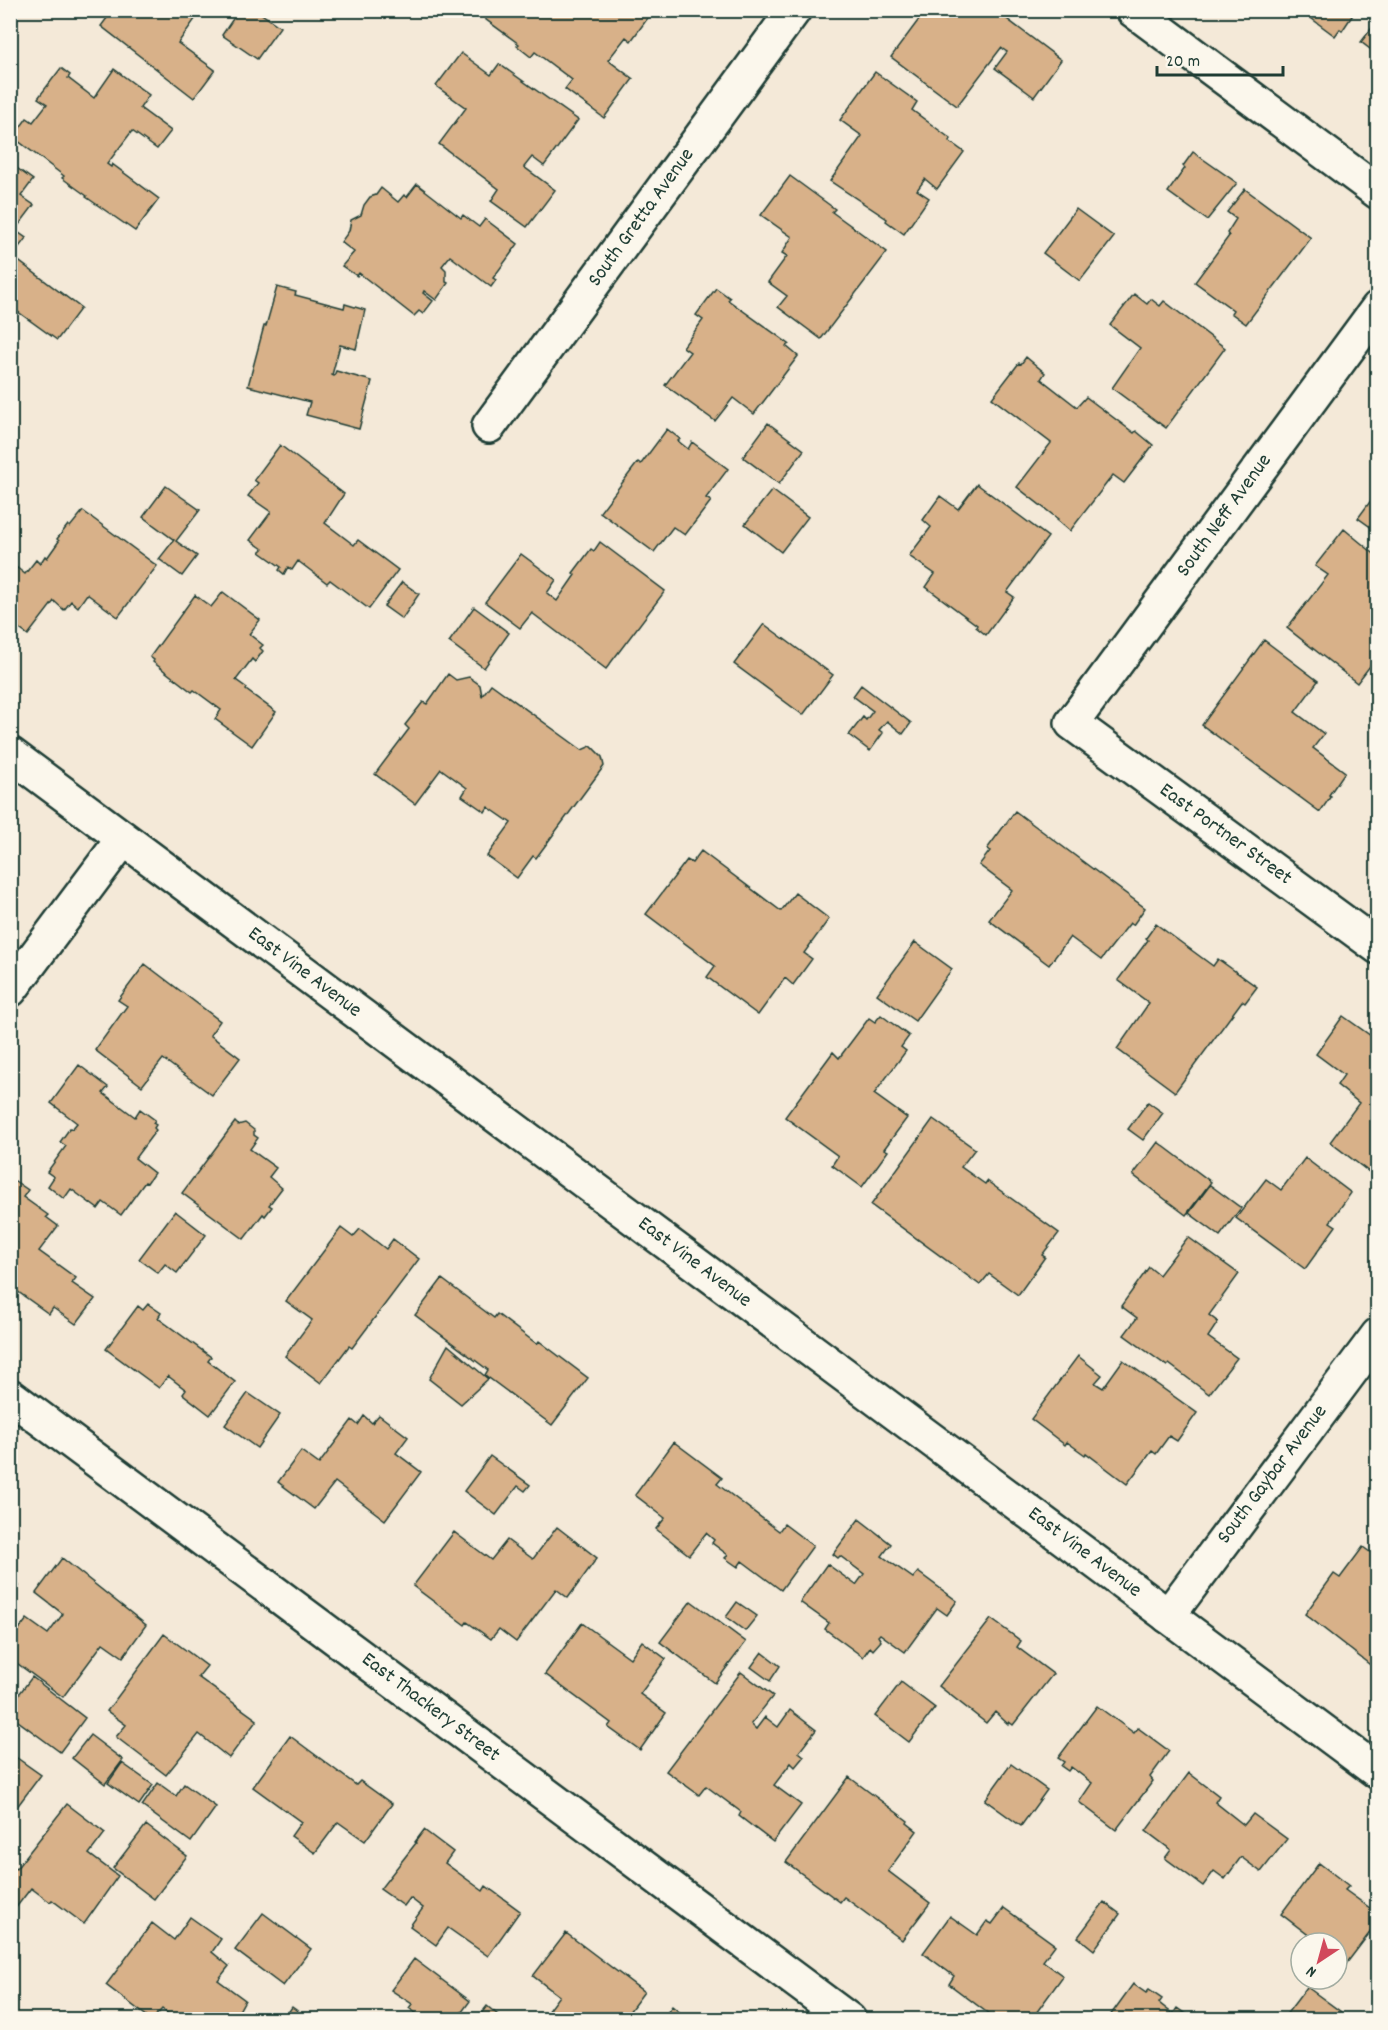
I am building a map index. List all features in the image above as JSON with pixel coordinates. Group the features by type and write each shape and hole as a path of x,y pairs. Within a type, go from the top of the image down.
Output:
{"street":[{"name":"South Gretta Avenue","path":"489,426 795,10"},
{"path":"1133,10 1377,192"},
{"name":"South Neff Avenue","path":"1072,723 1377,308"},
{"name":"East Portner Street","path":"1072,723 1377,947"},
{"name":"East Vine Avenue","path":"10,754 1377,1772"},
{"path":"10,990 123,838"},
{"name":"South Gaybar Avenue","path":"1168,1616 1377,1335"},
{"name":"East Thackery Street","path":"10,1396 849,2019"}],"building":[{"path":"113,10 128,10 133,14 136,10 192,10 198,15 178,43 215,70 194,98 101,26"},
{"path":"239,10 256,10 280,27 257,59 222,35"},
{"path":"492,10 653,11 631,41 626,37 608,60 633,79 604,118 565,89 572,80 535,52 531,57 517,46 519,44 485,19"},
{"path":"926,10 995,10 1061,60 1034,97 995,68 1007,52 1001,48 957,106 891,57"},
{"path":"1300,10 1356,10 1342,31 1340,29 1335,36"},
{"path":"1378,20 1378,55 1361,42"},
{"path":"461,53 491,75 499,64 578,120 544,166 532,157 524,167 555,190 527,227 491,201 499,189 439,144 466,108 436,86"},
{"path":"61,68 70,75 68,78 94,98 114,69 149,95 140,108 171,131 157,149 132,131 107,164 111,167 112,164 159,199 135,231 86,197 62,178 64,176 13,137 27,118 33,122 47,104 38,98"},
{"path":"875,72 917,102 912,110 951,139 949,141 964,152 937,189 925,179 917,190 929,198 904,234 886,221 887,219 830,181 862,136 840,120"},
{"path":"1193,152 1237,183 1207,220 1168,192"},
{"path":"10,163 33,180 21,196 34,205 15,230 26,238 12,256 81,308 57,340 10,306"},
{"path":"790,176 835,209 832,212 887,252 821,339 778,307 787,296 768,282 787,256 782,253 792,237 761,215"},
{"path":"417,184 461,218 463,215 479,227 485,219 518,244 493,278 496,280 491,287 450,256 442,266 446,270 446,282 448,283 436,300 424,291 423,293 433,301 423,314 419,311 414,316 359,273 357,276 342,266 354,252 341,242 349,231 351,220 361,215 364,205 381,188 398,202 404,195 407,197"},
{"path":"1245,189 1311,238 1246,324 1231,313 1233,310 1195,282 1229,236 1227,233 1236,219 1227,212"},
{"path":"1076,209 1114,237 1080,281 1043,253"},
{"path":"277,287 296,292 295,295 344,308 345,304 365,310 356,349 340,345 332,375 334,376 336,371 372,381 359,429 306,415 310,402 248,386"},
{"path":"716,288 730,298 728,300 789,344 786,346 798,356 754,414 733,398 715,421 665,385 690,352 683,347 703,320 696,315"},
{"path":"1134,294 1147,304 1151,299 1160,306 1164,301 1225,348 1166,428 1112,388 1140,348 1110,325"},
{"path":"1026,357 1045,373 1041,379 1077,407 1086,397 1153,445 1124,483 1113,475 1070,531 1017,487 1051,443 992,398"},
{"path":"768,423 804,450 779,484 743,457"},
{"path":"667,429 688,449 692,442 728,469 706,498 711,501 685,535 673,527 654,552 600,512 638,462 641,464"},
{"path":"280,445 344,494 325,523 354,545 358,540 398,570 369,609 330,580 327,583 298,561 292,570 288,567 284,574 279,570 281,567 260,552 263,549 250,540 271,512 248,496 258,483 254,480"},
{"path":"977,484 1048,537 1007,592 1014,597 986,635 976,627 977,625 926,587 935,574 909,556 931,527 923,520 940,496 958,509"},
{"path":"166,486 200,510 176,541 197,556 182,576 159,559 174,540 143,517"},
{"path":"772,490 808,517 781,552 745,524"},
{"path":"1378,491 1378,530 1358,518"},
{"path":"83,511 157,566 118,617 87,594 78,607 71,601 64,610 54,601 28,635 10,622 10,575 16,567 25,574 36,560 40,564 45,556 47,558 59,541 57,539"},
{"path":"1344,529 1378,557 1378,672 1370,666 1357,683 1287,628 1328,575 1315,566"},
{"path":"600,542 665,591 606,669 532,613 520,628 485,602 521,554 556,580 547,593 557,601 575,575 573,573 591,549 594,551"},
{"path":"402,582 419,594 402,619 384,606"},
{"path":"223,592 260,620 249,634 263,645 260,648 263,651 255,662 252,659 236,680 276,712 252,746 215,719 221,710 194,690 192,692 153,662 154,660 150,657 195,595 211,607"},
{"path":"474,607 509,633 484,668 449,642"},
{"path":"764,624 833,675 803,715 734,664"},
{"path":"1264,640 1318,681 1295,712 1324,734 1313,748 1345,772 1320,812 1202,725"},
{"path":"448,674 456,680 469,677 480,685 482,696 491,684 582,750 591,746 602,757 604,766 536,858 533,856 517,878 487,856 511,823 488,807 485,812 462,796 467,788 441,769 415,804 375,774 409,729 405,725 423,702 427,704"},
{"path":"861,685 911,723 903,734 887,721 879,730 883,733 870,751 849,735 863,717 866,720 873,711 853,696"},
{"path":"1015,811 1145,908 1133,925 1130,923 1101,960 1070,937 1049,965 989,920 1012,890 979,865 990,851 987,849"},
{"path":"701,851 781,911 795,893 829,919 804,953 812,959 793,985 785,978 758,1015 707,977 715,966 646,914 687,860 692,863"},
{"path":"1156,924 1213,966 1218,959 1257,987 1245,1003 1242,1001 1175,1092 1117,1049 1149,1003 1118,980 1148,940 1146,938"},
{"path":"915,942 952,969 915,1021 877,994"},
{"path":"145,964 220,1021 210,1035 240,1058 212,1095 163,1059 142,1086 95,1050 127,1006 118,1000"},
{"path":"881,1015 909,1036 901,1047 906,1051 874,1094 907,1118 884,1149 888,1151 862,1187 832,1165 838,1156 785,1117 833,1052 839,1058 869,1018 875,1022"},
{"path":"1343,1016 1378,1041 1378,1170 1373,1175 1330,1142 1359,1103 1337,1085 1344,1075 1316,1054"},
{"path":"79,1065 108,1087 103,1093 135,1117 140,1109 155,1120 153,1123 156,1125 154,1128 156,1130 135,1158 154,1173 121,1215 103,1202 98,1209 71,1189 64,1199 48,1186 54,1177 47,1172 66,1146 60,1142 70,1128 72,1129 77,1123 51,1103"},
{"path":"1148,1102 1163,1113 1143,1140 1128,1129"},
{"path":"933,1119 975,1149 961,1167 985,1184 987,1181 1059,1233 1042,1255 1045,1257 1018,1295 989,1274 980,1285 871,1205"},
{"path":"235,1122 238,1125 245,1123 254,1130 254,1135 258,1138 250,1149 276,1168 269,1177 282,1188 269,1205 272,1207 265,1216 263,1214 244,1239 182,1193"},
{"path":"1158,1142 1211,1182 1186,1215 1133,1175"},
{"path":"1305,1158 1351,1193 1330,1222 1336,1226 1305,1269 1236,1218 1266,1179 1281,1190"},
{"path":"15,1181 28,1190 23,1197 48,1215 46,1217 58,1226 39,1251 76,1278 72,1283 95,1299 76,1324 53,1308 49,1314 10,1286 10,1187"},
{"path":"1210,1185 1241,1208 1220,1236 1189,1213"},
{"path":"175,1211 206,1235 177,1273 165,1264 158,1273 139,1259"},
{"path":"341,1228 353,1237 360,1229 386,1249 393,1239 419,1259 352,1348 349,1346 321,1383 285,1356 312,1320 286,1301"},
{"path":"1188,1237 1239,1274 1209,1315 1218,1322 1208,1337 1237,1358 1209,1394 1169,1364 1167,1366 1124,1335 1137,1318 1121,1306 1149,1267 1159,1275"},
{"path":"442,1279 494,1318 497,1314 537,1344 539,1341 588,1378 552,1425 485,1375 488,1370 415,1315"},
{"path":"148,1304 161,1313 158,1318 211,1357 208,1361 235,1382 210,1415 183,1394 186,1390 168,1376 159,1388 106,1349 138,1306 143,1310"},
{"path":"448,1345 488,1379 461,1404 429,1379"},
{"path":"1078,1356 1102,1375 1095,1383 1103,1388 1123,1360 1197,1413 1177,1441 1169,1436 1156,1454 1152,1451 1127,1484 1086,1453 1085,1455 1067,1442 1065,1445 1031,1419"},
{"path":"248,1393 280,1415 257,1448 225,1425"},
{"path":"379,1415 408,1437 396,1453 421,1472 385,1520 335,1482 314,1509 278,1482 301,1451 319,1464 352,1420 358,1425 364,1416 372,1423"},
{"path":"674,1442 722,1478 717,1484 779,1531 784,1524 813,1546 781,1590 742,1561 738,1567 725,1558 728,1555 712,1543 714,1540 706,1533 689,1555 656,1529 665,1518 635,1495"},
{"path":"490,1456 530,1485 525,1491 518,1486 496,1515 464,1491"},
{"path":"859,1519 891,1544 882,1556 913,1578 918,1572 957,1601 947,1615 937,1608 905,1652 880,1634 878,1636 881,1641 873,1650 870,1647 863,1657 825,1629 829,1623 800,1602 827,1564 856,1585 864,1574 840,1556 838,1558 833,1554"},
{"path":"557,1527 597,1558 568,1598 556,1589 516,1642 499,1629 491,1639 467,1622 465,1625 413,1586 454,1532 491,1560 507,1540 533,1559"},
{"path":"1363,1547 1378,1558 1378,1671 1305,1614 1334,1574 1340,1578"},
{"path":"62,1558 146,1625 123,1657 103,1643 63,1697 10,1658 10,1641 27,1619 48,1634 63,1614 36,1593"},
{"path":"10,1579 19,1586 10,1597"},
{"path":"691,1601 746,1642 715,1683 660,1642"},
{"path":"737,1602 757,1616 745,1631 726,1617"},
{"path":"991,1619 1021,1641 1017,1647 1053,1674 1013,1725 1009,1722 1008,1724 995,1712 986,1723 939,1686"},
{"path":"582,1623 630,1658 642,1641 666,1659 640,1694 666,1713 640,1750 608,1727 611,1723 545,1674"},
{"path":"164,1634 207,1666 198,1677 257,1720 229,1758 199,1734 166,1775 116,1737 126,1725 107,1711"},
{"path":"762,1652 780,1666 770,1681 751,1667"},
{"path":"741,1672 773,1696 751,1724 756,1729 765,1717 778,1727 790,1710 816,1730 799,1752 804,1756 795,1767 791,1763 774,1785 801,1805 773,1842 739,1816 741,1812 706,1786 699,1795 666,1771"},
{"path":"32,1677 85,1718 60,1752 10,1715 10,1706"},
{"path":"901,1682 935,1708 909,1742 875,1716"},
{"path":"1097,1706 1134,1733 1138,1728 1169,1751 1150,1777 1153,1781 1116,1830 1079,1802 1092,1783 1071,1767 1068,1771 1061,1766 1064,1762 1058,1758"},
{"path":"90,1735 123,1760 105,1784 72,1758"},
{"path":"290,1736 356,1785 360,1781 392,1804 365,1841 338,1822 315,1853 291,1836 301,1822 253,1787"},
{"path":"10,1753 41,1775 10,1816"},
{"path":"122,1763 153,1785 139,1805 108,1783"},
{"path":"1011,1764 1047,1790 1021,1826 985,1800"},
{"path":"1189,1773 1219,1796 1215,1802 1244,1825 1253,1814 1287,1839 1261,1872 1241,1857 1225,1879 1214,1871 1203,1886 1165,1858 1171,1850 1146,1831"},
{"path":"849,1777 908,1821 907,1823 917,1831 888,1871 930,1903 902,1940 844,1897 840,1902 786,1862"},
{"path":"158,1783 176,1796 184,1784 216,1807 191,1842 142,1806"},
{"path":"67,1804 105,1833 89,1854 118,1876 84,1924 52,1900 50,1902 31,1888 11,1914 10,1865 16,1869"},
{"path":"146,1825 187,1856 154,1899 113,1868"},
{"path":"424,1830 453,1852 445,1863 483,1891 486,1886 520,1911 488,1956 448,1928 436,1945 410,1926 423,1908 410,1898 404,1906 380,1889"},
{"path":"1319,1863 1349,1886 1345,1890 1378,1914 1378,1922 1349,1960 1349,1931 1303,1931 1281,1914"},
{"path":"1104,1902 1120,1914 1094,1950 1078,1937"},
{"path":"1004,1908 1055,1945 1043,1961 1063,1976 1031,2020 997,2020 949,1984 954,1976 923,1953 950,1916 977,1935 987,1921 992,1924"},
{"path":"263,1913 311,1949 283,1986 235,1950"},
{"path":"190,1917 221,1939 212,1952 229,1966 218,1980 245,2000 234,2020 176,2020 162,2009 152,2020 106,1985 152,1923 174,1940"},
{"path":"566,1933 644,1992 623,2020 541,2020 559,1996 533,1976"},
{"path":"414,1959 470,2001 456,2020 425,2020 409,2008 412,2004 391,1990"},
{"path":"1133,1984 1146,1993 1149,1990 1162,1999 1159,2003 1173,2014 1177,2008 1194,2020 1107,2020"},
{"path":"1304,1991 1312,1991 1341,2012 1335,2020 1282,2020"},
{"path":"487,2006 504,2020 476,2020"},
{"path":"672,2006 689,2020 662,2020"},
{"path":"292,2007 310,2020 283,2020"}]}
